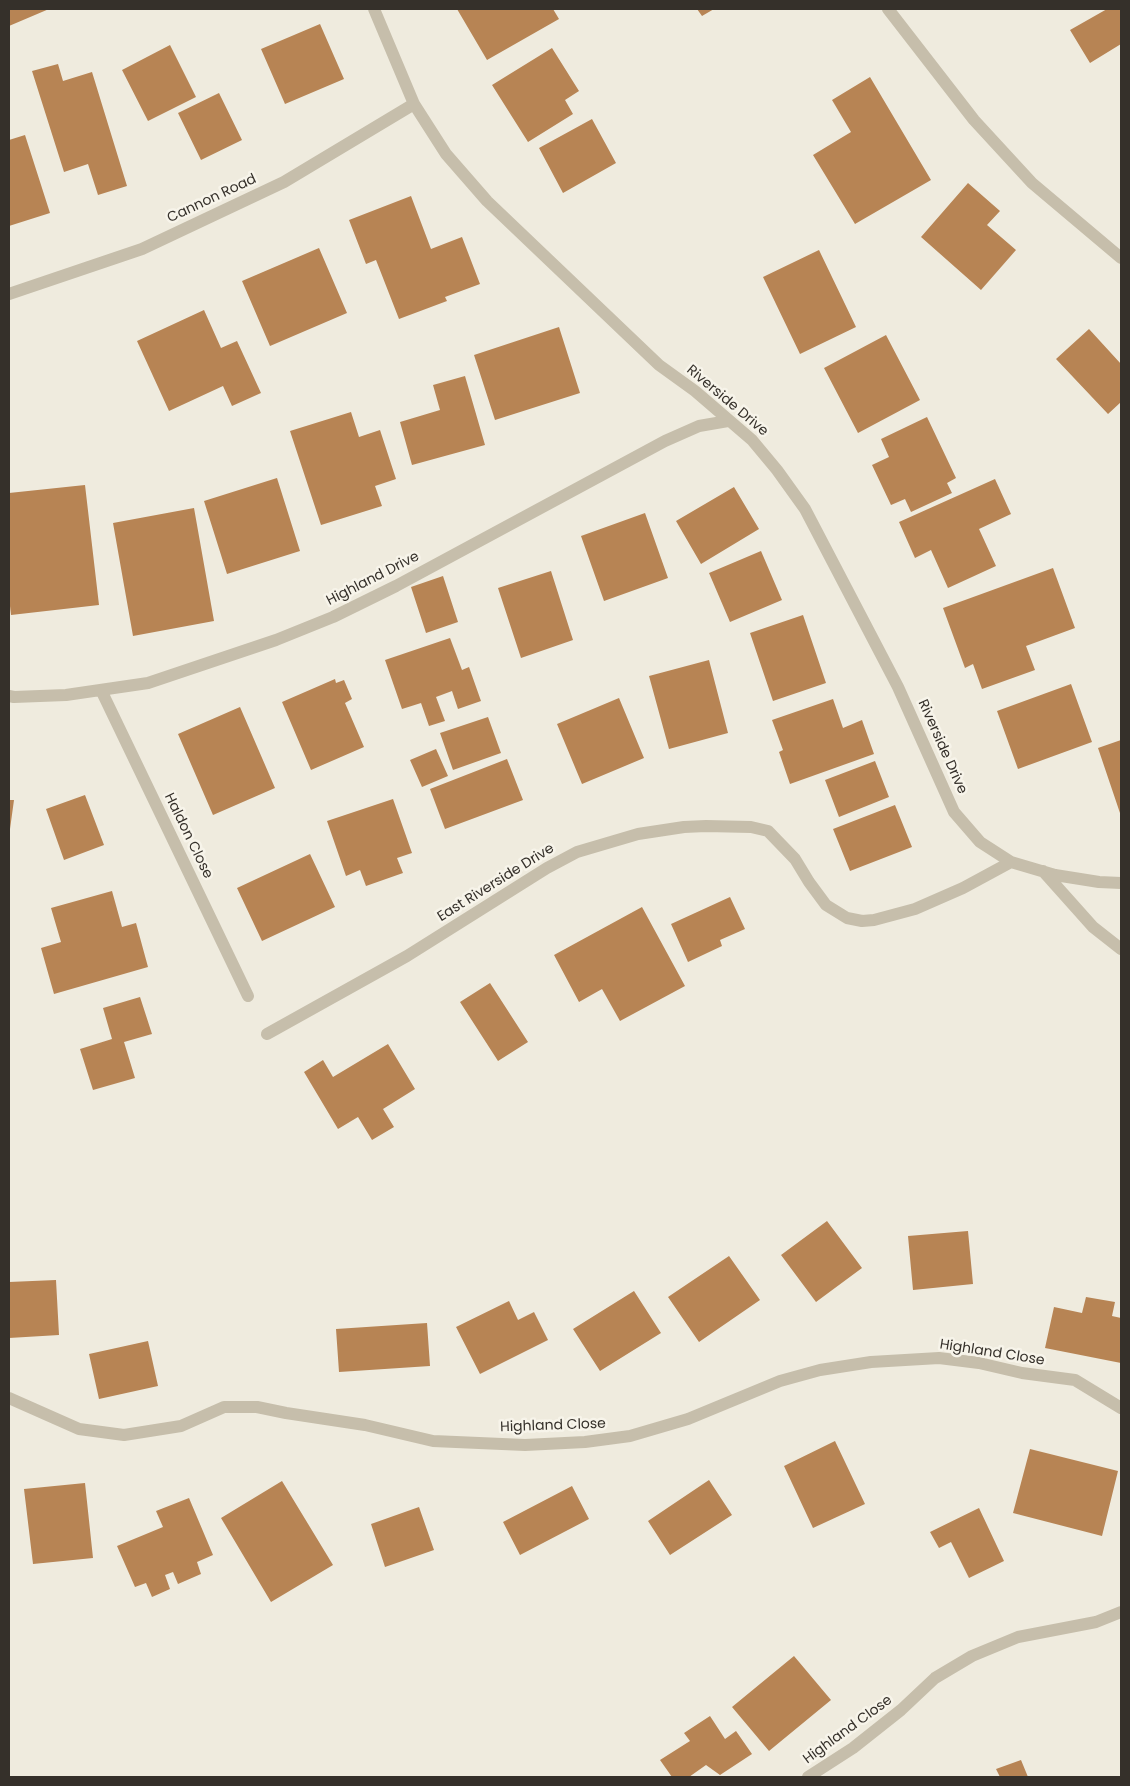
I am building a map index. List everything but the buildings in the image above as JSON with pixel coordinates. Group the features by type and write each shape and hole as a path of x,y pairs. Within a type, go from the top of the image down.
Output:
{"street":[{"name":"Riverside Drive","path":"374,9 414,104 446,154 487,201 659,365 695,391 752,440 777,470 805,509 898,687 954,812 980,842 1011,862 1043,871 1099,882 1121,883"},
{"path":"888,9 974,120 1032,183 1121,258"},
{"name":"Cannon Road","path":"9,294 142,249 284,182 414,104"},
{"name":"Highland Drive","path":"9,696 66,695 148,683 276,640 334,617 405,581 665,441 700,426 728,421"},
{"name":"Haldon Close","path":"100,690 248,996"},
{"name":"East Riverside Drive","path":"267,1034 407,956 547,868 577,852 638,834 684,827 706,826 751,827 768,832 795,859 809,882 826,904 847,918 862,921 874,920 915,909 963,888 1011,862"},
{"path":"1043,871 1093,927 1121,949"},
{"name":"Highland Close","path":"9,1398 79,1429 124,1434 181,1426 224,1407 257,1406 433,1441 525,1445 576,1443 630,1436 688,1418 780,1381 820,1370 871,1362 939,1358 979,1363 1022,1373 1075,1380 1121,1408"},
{"name":"Highland Close","path":"808,1777 853,1748 902,1710 935,1678 972,1656 1018,1637 1096,1622 1121,1612"}]}
